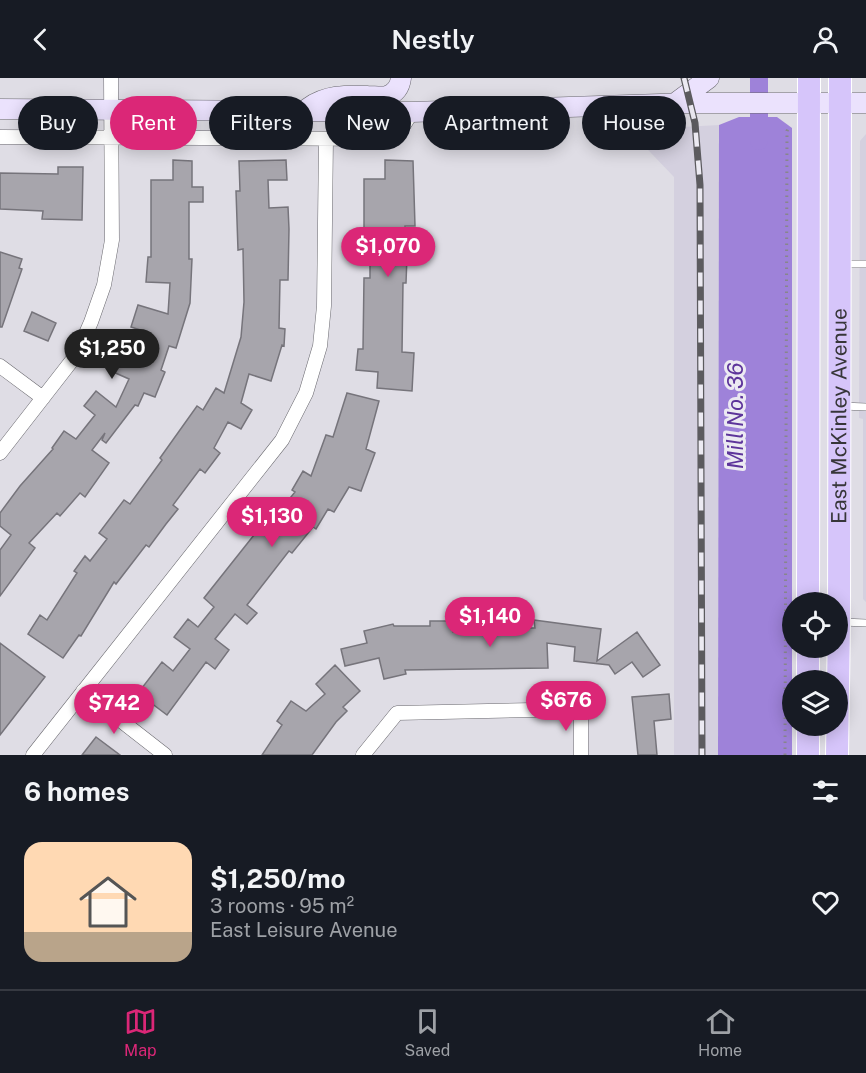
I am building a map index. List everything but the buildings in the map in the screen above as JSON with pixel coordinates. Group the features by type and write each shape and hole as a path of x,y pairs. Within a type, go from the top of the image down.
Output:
{"main road":[{"path":"313,104 332,97 387,96 396,92 401,78"},
{"path":"685,96 709,78"},
{"name":"East McKinley Avenue","path":"808,592 809,78"},
{"name":"East McKinley Avenue","path":"838,592 840,78"},
{"path":"686,104 866,103"},
{"path":"313,111 412,112 582,107"},
{"path":"0,109 110,109"},
{"path":"808,332 824,414 825,592"},
{"name":"East McKinley Avenue","path":"837,755 838,658"},
{"path":"808,736 808,755"}],"street":[{"path":"111,78 112,96"},
{"path":"0,137 110,138"},
{"path":"197,138 325,139"},
{"path":"0,453 77,354 91,322 104,285 112,240 112,150"},
{"path":"33,755 282,440 306,393 320,346 324,306 326,150"},
{"path":"0,366 43,398"},
{"path":"83,691 165,755"},
{"path":"363,755 398,713 582,709 581,755"}],"lane":[{"path":"839,264 866,264"},
{"path":"839,406 866,407"},
{"path":"848,622 866,623"}],"path":[{"path":"785,755 787,131 791,123"}],"shaded area":[{"path":"719,125 718,755 674,755 674,177 648,150 686,150 686,127"},
{"path":"866,134 866,602 863,599 863,419 859,418 860,141"}],"water":[{"path":"739,117 777,117 792,128 792,592 782,592 782,658 792,658 792,670 782,670 782,736 792,736 792,755 718,755 719,125"}],"waterway":[{"name":"Mill No. 36","path":"759,78 759,141"}],"railway":[{"path":"684,78 695,123 700,185 702,755"}]}
